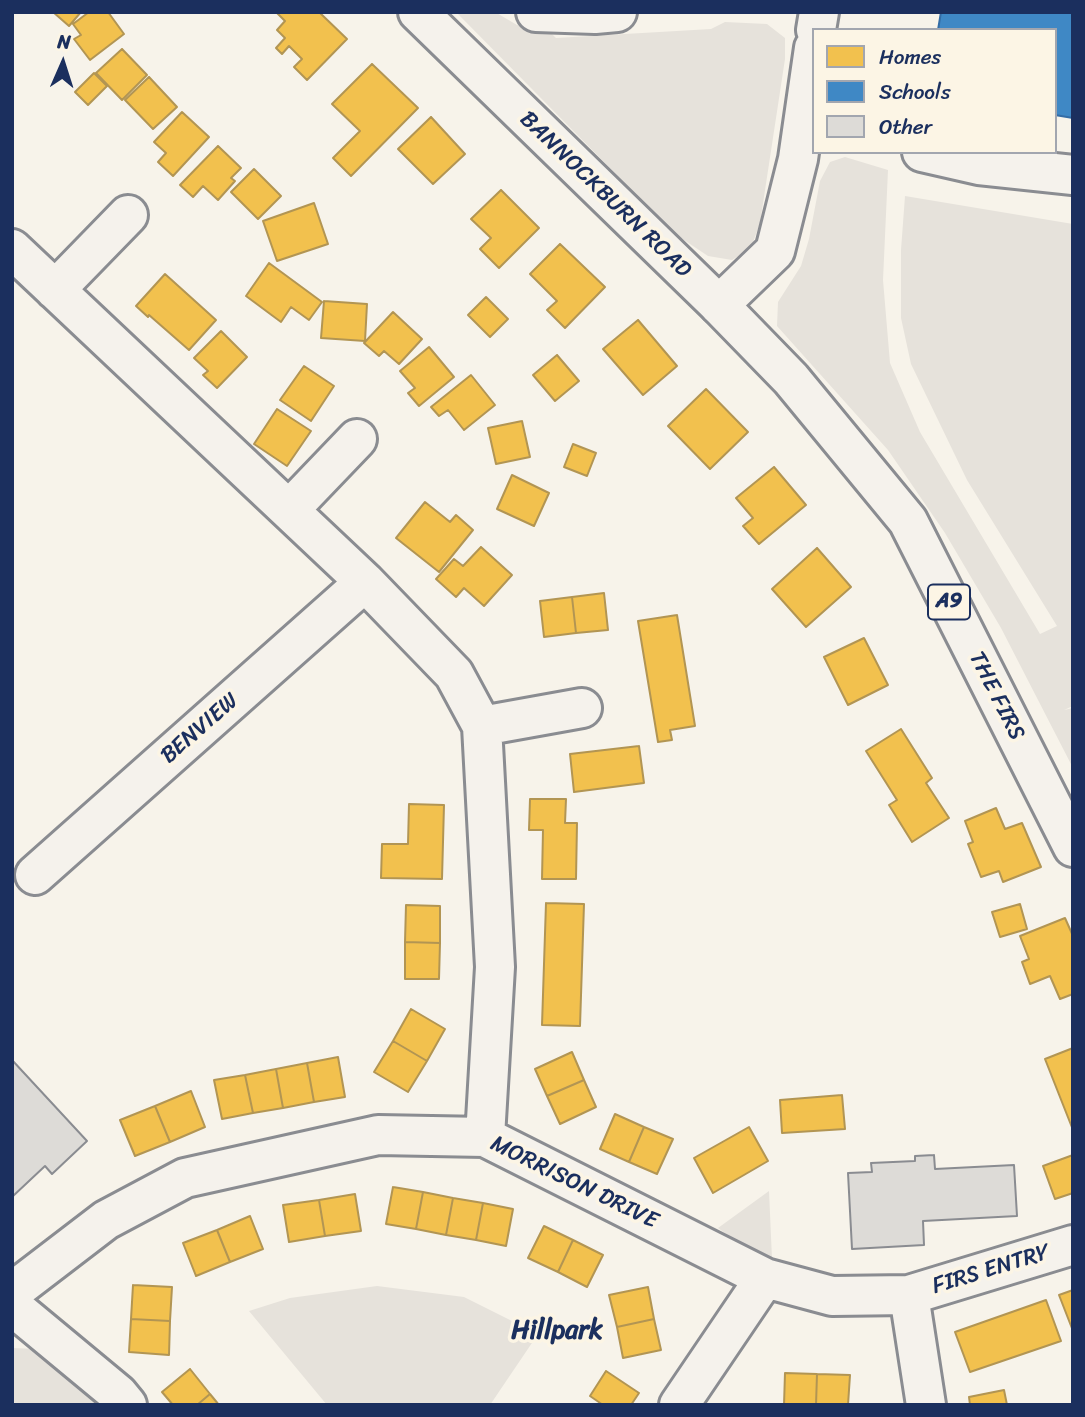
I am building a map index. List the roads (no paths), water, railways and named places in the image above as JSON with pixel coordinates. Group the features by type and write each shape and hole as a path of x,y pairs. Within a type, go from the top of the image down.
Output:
{"street":[{"name":"BANNOCKBURN ROAD","path":"418,12 719,305 791,379"},
{"path":"536,12 617,12"},
{"path":"719,305 775,251 808,127 812,74"},
{"path":"931,154 979,165 1073,175"},
{"path":"55,290 128,215"},
{"path":"12,250 365,582 454,674 482,726 495,967 485,1137"},
{"name":"THE FIRS","path":"791,379 908,521 1073,848"},
{"path":"289,510 357,439"},
{"name":"BENVIEW","path":"35,875 365,582"},
{"path":"482,726 582,708"},
{"name":"MORRISON DRIVE","path":"12,1292 106,1220 185,1178 378,1135 485,1137 765,1278 832,1296 909,1295"},
{"name":"FIRS ENTRY","path":"909,1295 1073,1245"},
{"path":"679,1405 765,1278"},
{"path":"909,1295 926,1405"},
{"path":"12,1306 118,1394 127,1405"}],"district":[{"name":"Hillpark","path":"557,1331"}]}
